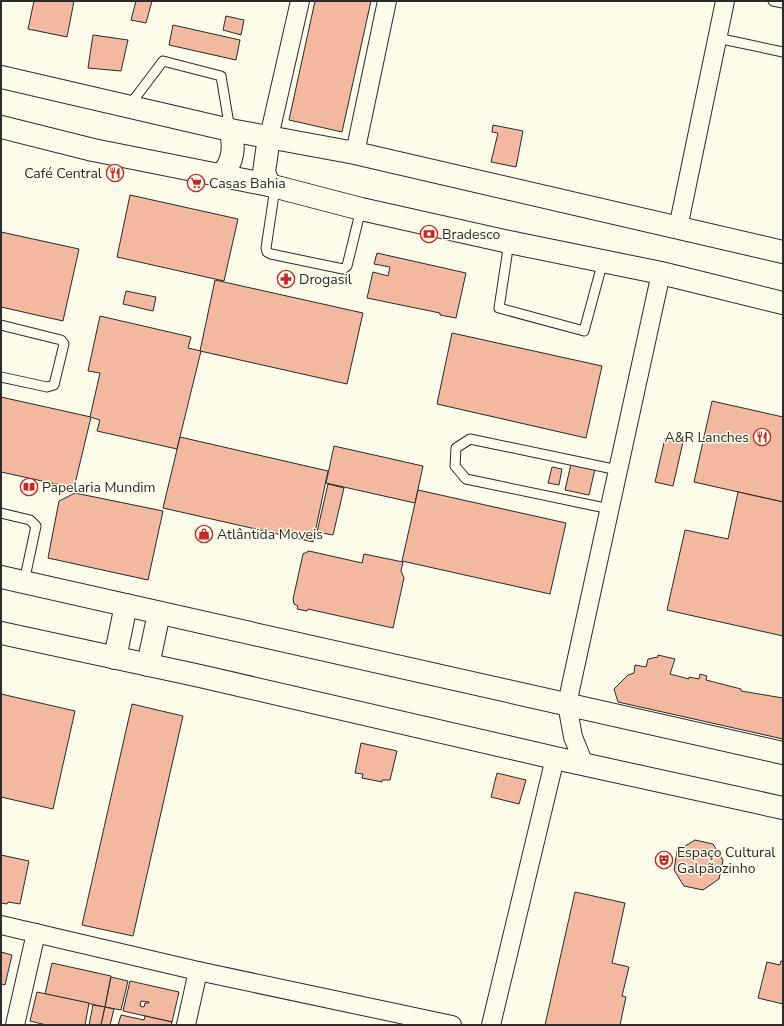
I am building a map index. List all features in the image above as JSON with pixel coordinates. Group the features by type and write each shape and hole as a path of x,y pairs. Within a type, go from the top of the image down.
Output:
{"main road":[{"path":"1,77 230,130 355,154 783,252"},
{"path":"1,127 93,150 272,186 361,209 509,242 661,273 783,303"},
{"path":"220,176 228,167 232,156 233,142 230,130"},
{"path":"269,138 264,172 272,186"},
{"path":"1,577 158,613 276,637 783,753"},
{"path":"114,658 126,605"},
{"path":"148,665 158,613"},
{"path":"1,633 200,676 555,758 783,808"}],"street":[{"path":"269,138 300,1"},
{"path":"355,154 387,1"},
{"path":"678,228 725,1"},
{"path":"584,764 572,737 568,704 661,273"},
{"path":"491,1025 555,758"},
{"path":"1,925 198,971 452,1025"},
{"path":"15,1025 36,933"},
{"path":"186,1025 198,971"}],"lane":[{"path":"773,1 783,3"},
{"path":"717,38 783,52"},
{"path":"129,106 163,61 221,76 230,130"},
{"path":"272,186 266,248 267,252 271,254 343,269 346,266 361,209"},
{"path":"509,242 499,308 584,331 603,261"},
{"path":"1,325 61,340 64,344 54,385 47,387 1,377"},
{"path":"610,509 466,479 455,466 456,448 470,439 618,470"},
{"path":"1,513 30,520 36,526 24,582"}],"building":[{"path":"34,1 74,1 67,37 28,29"},
{"path":"136,1 152,1 146,23 131,20"},
{"path":"315,1 371,1 342,132 289,120"},
{"path":"226,16 244,20 241,35 223,30"},
{"path":"173,25 240,40 236,60 169,45"},
{"path":"93,35 128,40 121,71 88,68"},
{"path":"493,125 523,131 516,167 491,162 498,133 492,132"},
{"path":"130,195 238,219 224,281 117,257"},
{"path":"1,232 79,249 63,321 1,307"},
{"path":"377,253 466,273 456,318 440,315 440,313 367,298 373,272 388,276 390,267 374,264"},
{"path":"215,280 363,313 347,384 200,351"},
{"path":"126,291 156,297 153,311 123,304"},
{"path":"100,316 191,337 188,348 201,351 177,449 97,431 100,420 90,417 100,373 88,371"},
{"path":"452,333 602,366 586,438 437,404"},
{"path":"1,397 91,417 74,488 1,472"},
{"path":"712,401 783,417 783,502 694,482"},
{"path":"180,437 328,471 313,542 163,508"},
{"path":"665,438 683,442 673,486 655,482"},
{"path":"334,446 423,466 415,503 326,483"},
{"path":"571,464 595,469 589,495 565,490"},
{"path":"552,467 562,469 559,485 548,483"},
{"path":"328,484 344,488 333,535 317,532"},
{"path":"418,490 566,523 550,594 402,561"},
{"path":"738,492 783,502 783,636 667,610 685,530 728,539"},
{"path":"75,493 163,511 148,580 48,558 59,501"},
{"path":"309,551 362,563 364,554 403,562 401,571 404,578 393,628 308,609 307,611 297,609 298,606 294,604 293,599 303,554"},
{"path":"658,655 675,659 670,674 689,679 689,677 699,679 700,674 707,676 706,680 741,689 741,691 783,698 783,739 618,702 614,689 628,675 634,673 635,665 646,667 648,659 658,657"},
{"path":"1,694 75,711 53,809 1,797"},
{"path":"132,704 183,716 133,936 82,925"},
{"path":"361,743 397,751 390,780 382,780 382,782 362,778 363,774 355,773"},
{"path":"497,773 526,780 519,804 491,797"},
{"path":"695,840 713,844 723,860 719,879 703,890 684,886 674,870 677,851"},
{"path":"1,855 29,861 20,904 8,902 7,904 1,903"},
{"path":"575,892 625,903 612,963 629,967 622,996 626,997 620,1025 545,1025"},
{"path":"1,952 12,955 5,985 1,984"},
{"path":"781,961 783,961 783,1004 758,998 767,962 780,965"},
{"path":"52,963 111,976 105,1007 45,994"},
{"path":"111,977 128,981 121,1010 105,1007"},
{"path":"130,981 179,992 172,1022 123,1011","holes":["141,1001 149,1002 145,1003 144,1007 140,1006"]},
{"path":"37,992 89,1003 85,1025 46,1025 30,1021"},
{"path":"93,1005 105,1007 101,1025 89,1025"},
{"path":"105,1007 114,1009 110,1025 101,1025"},
{"path":"121,1015 144,1020 145,1016 172,1022 171,1025 118,1025"}],"place":[{"name":"Café Central","path":"115,173"},
{"name":"Casas Bahia","path":"196,183"},
{"name":"Bradesco","path":"429,234"},
{"name":"Drogasil","path":"286,279"},
{"name":"A&R Lanches","path":"762,437"},
{"name":"Papelaria Mundim","path":"29,487"},
{"name":"Atlântida Moveis","path":"204,534"},
{"name":"Espaço Cultural Galpãozinho","path":"664,860"}]}
